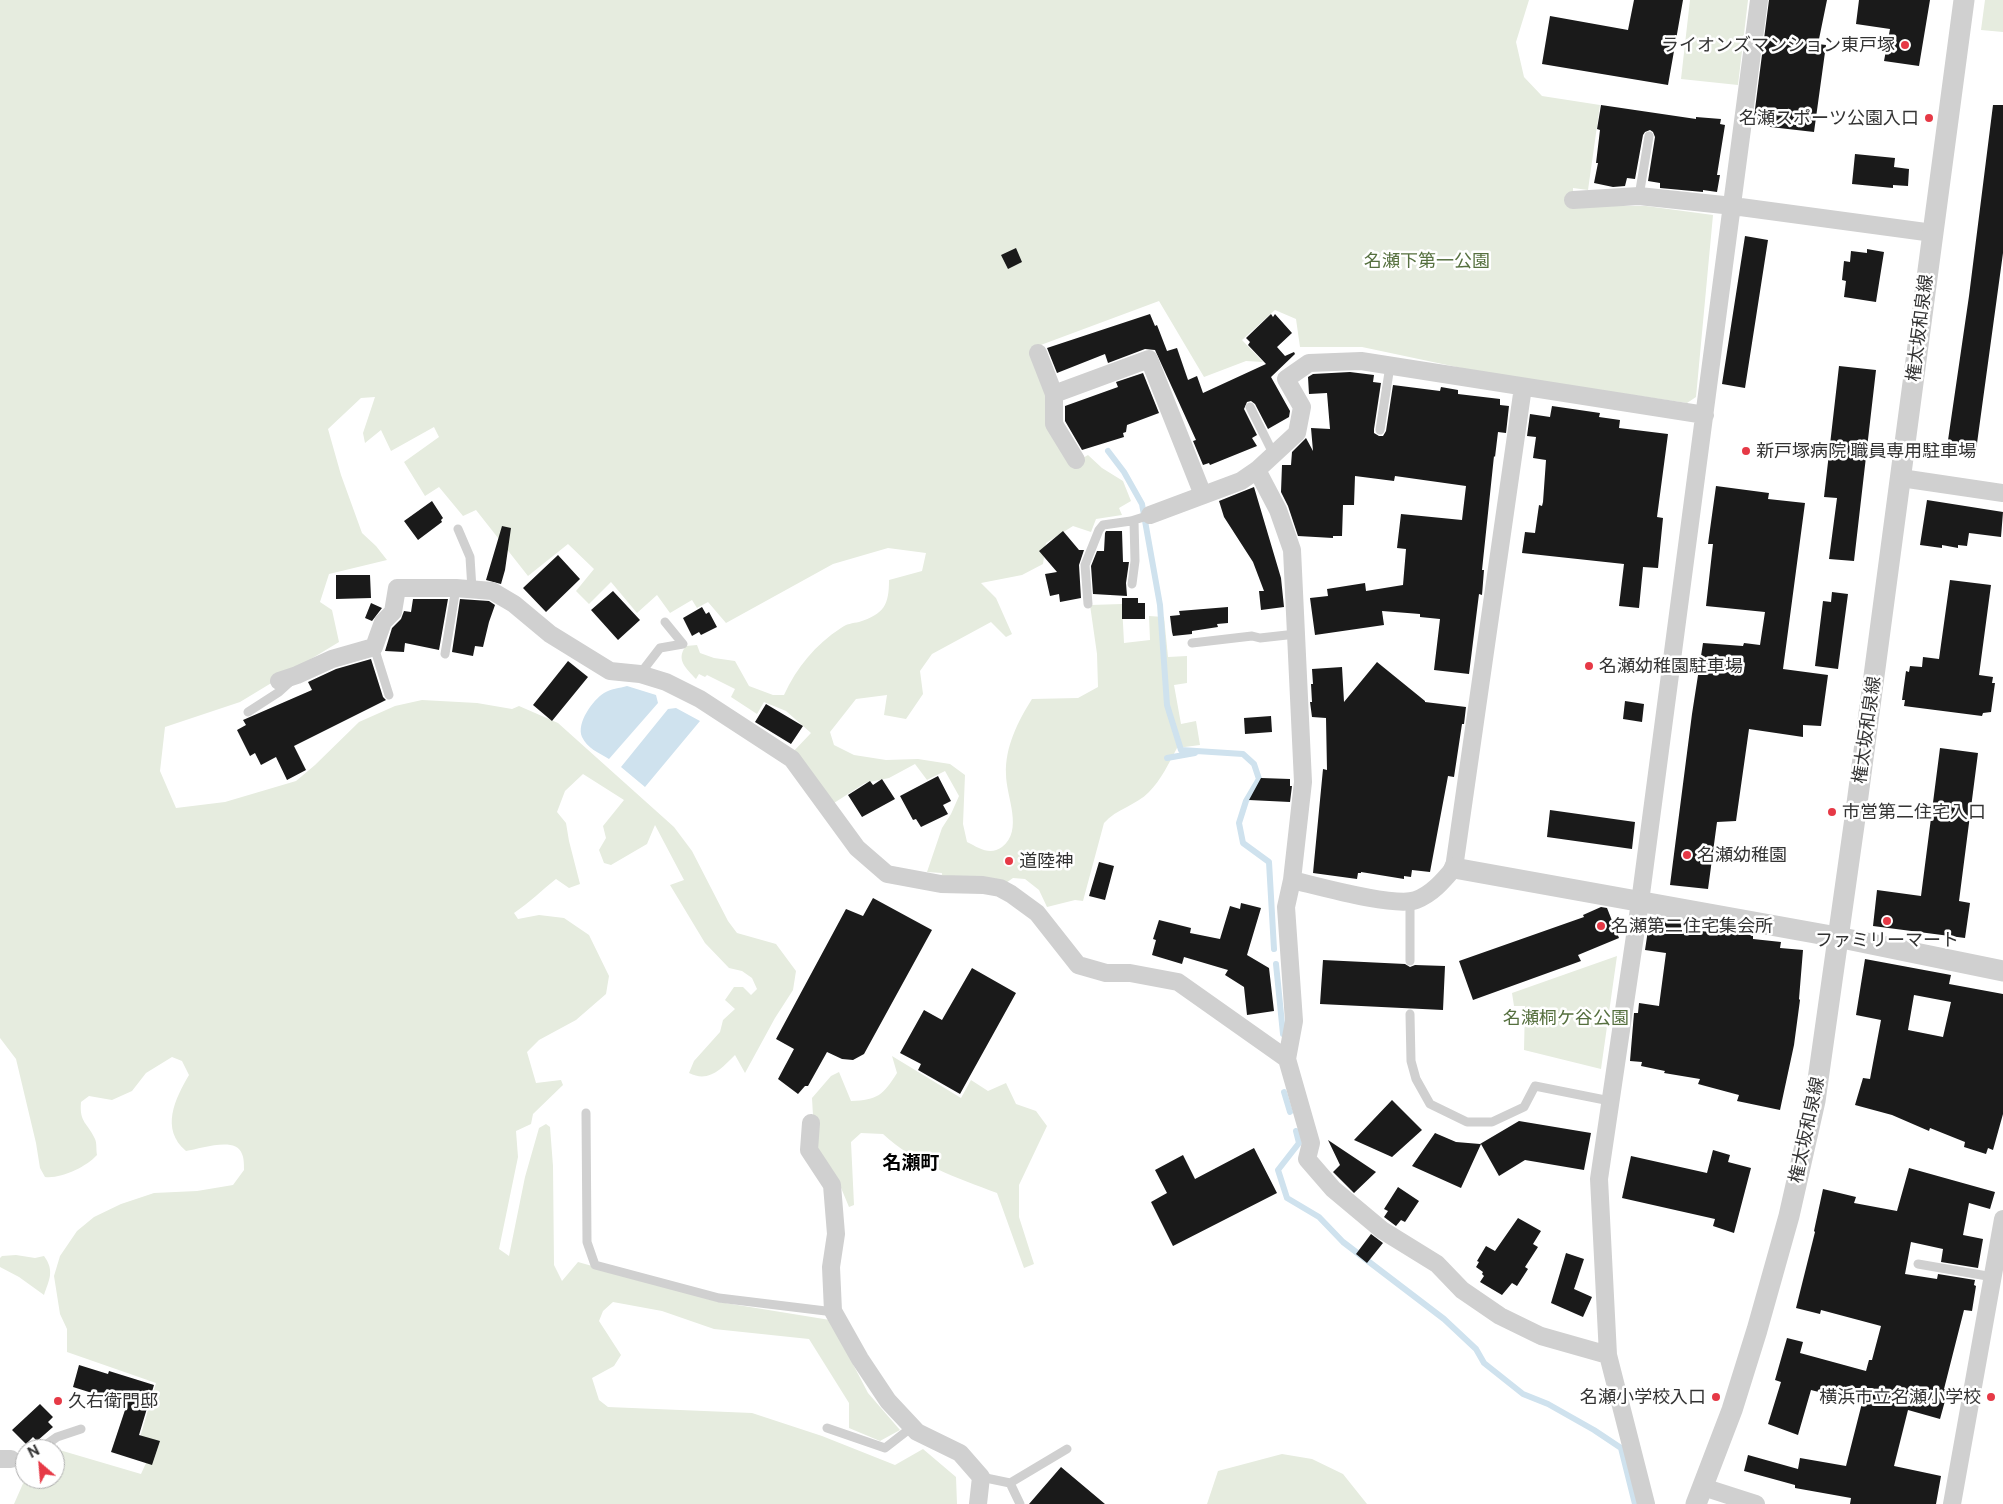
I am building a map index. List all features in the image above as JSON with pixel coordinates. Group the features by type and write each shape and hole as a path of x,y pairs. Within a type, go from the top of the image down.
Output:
{"street":[{"path":"1646,1504 1608,1355 1599,1179 1640,902 1759,0"},
{"name":"権太坂和泉線","path":"1699,1495 1732,1410 1789,1216 1815,1101 1856,811 1964,0"},
{"path":"1573,200 1638,196 1733,206 1933,233"},
{"path":"1038,353 1054,394 1054,424 1076,460"},
{"path":"1054,394 1149,360 1203,495"},
{"path":"1142,518 1241,481 1274,455 1297,433 1301,421 1302,407 1286,379 1309,362 1361,361 1705,415"},
{"path":"1292,880 1395,903 1415,901 1431,892 1454,868 1523,387"},
{"path":"1256,470 1278,510 1292,550 1304,782 1292,880 1286,907 1294,1021 1287,1059 1311,1143 1307,1159 1333,1189 1382,1230 1437,1264 1462,1290 1500,1316 1541,1336 1608,1355"},
{"path":"1901,478 2003,493"},
{"path":"280,681 332,659 374,647 383,622 393,612 397,588 464,588 492,591 514,604 550,634 610,671 640,674 666,682 700,699 792,759 856,848 887,874 941,884 983,885 1006,891 1037,913 1078,965 1106,974 1130,973 1178,982 1287,1059"},
{"path":"1454,868 1837,938 2003,971"},
{"path":"811,1123 809,1150 832,1185 836,1234 831,1267 834,1312 860,1359 888,1401 916,1432 960,1453 981,1477 978,1504"},
{"path":"1952,1504 1998,1278 2003,1219"},
{"path":"1699,1495 1756,1504"}],"lane":[{"path":"1638,196 1649,136"},
{"path":"1380,430 1390,366"},
{"path":"1250,407 1274,455"},
{"path":"1088,604 1085,564 1099,530 1103,525 1142,518 1132,584"},
{"path":"444,654 464,588 470,557 458,529"},
{"path":"640,674 660,648 683,644 665,622"},
{"path":"1192,643 1252,636 1260,638 1296,634"},
{"path":"374,647 389,694"},
{"path":"248,712 279,692 297,675"},
{"path":"1410,901 1410,961"},
{"path":"1410,1014 1411,1061 1416,1079 1430,1104 1467,1122 1492,1122 1524,1107 1535,1086 1610,1101"},
{"path":"586,1113 587,1242 594,1265 719,1298 834,1312"},
{"path":"1918,1264 1998,1278"},
{"path":"828,1428 885,1448 912,1427"},
{"path":"54,1439 81,1429"},
{"path":"981,1477 1010,1483 1067,1448"},
{"path":"1010,1483 1020,1504"}],"green space":[{"name":"名瀬下第一公園","path":"0,0 1529,0 1516,42 1524,77 1542,96 1600,105 1588,190 1573,188 1573,206 1646,206 1713,215 1696,397 1687,403 1485,373 1362,347 1300,347 1296,319 1275,310 1242,340 1263,362 1246,361 1204,377 1159,301 1030,349 1074,463 1088,455 1102,468 1123,481 1131,501 1119,508 1122,515 1096,519 1091,532 1073,526 1046,543 1043,564 1022,575 981,583 996,598 1012,634 1006,637 991,622 932,654 920,671 923,694 906,719 884,715 887,695 856,699 830,732 834,745 854,755 886,760 918,759 950,764 965,775 963,824 967,842 985,850 998,850 1008,840 1012,832 1013,822 1006,774 1010,744 1017,725 1032,699 1078,698 1098,687 1097,654 1090,605 1122,604 1124,643 1150,640 1149,616 1164,617 1168,657 1187,656 1187,683 1174,685 1181,724 1196,721 1200,745 1177,748 1161,777 1149,792 1114,814 1104,823 1083,901 1075,900 1047,907 1039,890 1025,879 1013,878 1000,887 941,881 942,873 927,872 942,828 959,796 945,771 927,780 915,764 889,778 865,783 834,803 791,754 811,733 786,711 764,702 757,714 731,697 735,689 707,675 705,677 699,674 696,679 686,668 682,660 683,651 686,646 697,645 700,653 714,658 735,661 749,686 773,695 784,695 801,666 815,649 843,627 867,619 879,612 888,596 889,580 922,571 926,553 888,548 833,564 726,623 708,602 697,608 692,600 670,613 657,595 637,613 611,582 589,604 576,591 594,569 568,544 528,576 476,510 463,516 439,487 425,496 404,462 439,437 434,427 391,451 381,430 365,443 363,433 375,397 361,398 328,429 341,475 362,533 387,560 329,574 320,602 332,610 339,642 240,702 165,727 160,771 176,808 225,802 296,781 359,722 395,706 422,700 477,703 512,709 519,706 558,723 674,827 692,851 728,921 737,933 776,944 796,971 793,990 775,1018 745,1073 735,1055 720,1069 709,1075 696,1076 689,1073 694,1061 720,1032 723,1020 735,1009 725,1000 734,987 743,987 751,995 757,989 752,978 742,971 729,968 705,943 670,885 684,880 655,825 647,844 611,865 604,863 599,850 606,838 603,826 624,800 583,774 565,791 557,812 566,823 580,884 569,888 556,879 514,913 518,919 539,915 564,918 589,935 609,976 606,994 576,1020 539,1040 527,1052 536,1083 561,1080 563,1085 533,1114 531,1124 516,1131 518,1157 499,1249 509,1256 525,1177 539,1128 546,1124 550,1127 553,1166 554,1265 562,1281 578,1262 719,1302 830,1320 868,1393 900,1430 880,1441 849,1428 849,1403 809,1339 714,1329 662,1311 613,1302 603,1311 599,1321 621,1355 614,1366 592,1378 599,1400 608,1407 752,1413 822,1436 895,1465 923,1449 956,1477 957,1504 14,1504 21,1489 65,1489 65,1452 141,1474 152,1450 138,1444 156,1383 67,1352 67,1329 60,1314 54,1276 60,1256 77,1231 94,1217 121,1204 154,1193 197,1191 233,1185 244,1170 244,1160 242,1154 233,1146 217,1145 186,1151 178,1142 172,1124 172,1114 179,1094 189,1075 182,1061 172,1057 146,1073 132,1091 112,1100 89,1096 81,1102 81,1114 95,1139 97,1155 86,1164 66,1174 45,1177 40,1168 16,1059 0,1038"},
{"path":"1690,0 1748,0 1738,85 1681,79"},
{"path":"1985,0 2003,0 2003,32 1981,30"},
{"name":"名瀬桐ケ谷公園","path":"1617,956 1601,1069 1524,1050 1525,1006 1514,1006 1512,993"},
{"path":"892,1056 961,1098 971,1080 988,1091 1006,1083 1016,1104 1036,1111 1047,1126 1019,1185 1019,1217 1034,1264 1024,1268 997,1193 937,1169 908,1153 883,1134 861,1133 851,1142 854,1205 849,1207 839,1183 815,1151 812,1098 831,1076 839,1072 851,1101 874,1098 888,1087 897,1073"},
{"path":"16,1255 35,1258 44,1256 50,1271 44,1295 19,1277 0,1267 0,1258 2,1256"},
{"path":"1282,1454 1312,1459 1343,1474 1367,1504 1207,1504 1218,1471"}],"water":[{"path":"627,686 656,695 658,703 609,759 587,744 582,737 581,725 587,712 600,696 609,691"},
{"path":"676,708 700,721 645,787 621,767 668,709"}],"building":[{"path":"1634,0 1683,0 1668,85 1542,64 1550,16 1628,30"},
{"path":"1769,0 1827,0 1818,44 1826,45 1814,132 1753,125"},
{"name":"ライオンズマンション東戸塚","path":"1859,0 1930,0 1919,66 1884,61 1890,29 1856,24"},
{"path":"1601,105 1696,119 1696,117 1721,119 1720,124 1725,125 1717,175 1720,175 1717,192 1660,188 1660,183 1648,181 1655,137 1650,130 1643,135 1635,179 1627,178 1625,186 1613,187 1594,183 1598,163 1596,163 1600,130 1597,129"},
{"path":"1993,105 2003,105 2003,253 1975,458 1946,454 1969,296"},
{"path":"1855,154 1895,158 1894,167 1909,169 1908,186 1893,185 1893,188 1852,184"},
{"path":"1745,236 1768,240 1745,388 1722,384"},
{"path":"1016,248 1022,262 1008,269 1001,255"},
{"path":"1867,249 1884,252 1876,302 1844,297 1846,281 1842,280 1844,261 1850,262 1851,251 1867,253"},
{"path":"1150,314 1155,326 1157,325 1167,351 1177,348 1188,380 1197,376 1203,393 1266,364 1248,345 1250,342 1246,338 1271,314 1273,317 1275,314 1292,333 1277,347 1285,356 1294,352 1295,354 1271,377 1290,411 1289,417 1268,429 1255,404 1251,401 1247,402 1244,409 1257,435 1252,438 1257,446 1210,465 1209,463 1203,465 1193,441 1196,440 1155,350 1145,349 1108,363 1105,354 1057,373 1047,348"},
{"path":"1839,366 1876,370 1854,561 1829,559 1837,498 1824,497"},
{"path":"1350,372 1374,375 1373,382 1381,383 1374,429 1374,433 1379,436 1383,436 1386,431 1393,385 1440,391 1441,387 1458,390 1458,394 1500,399 1500,405 1509,406 1506,433 1498,432 1494,456 1482,570 1484,570 1482,595 1479,594 1469,674 1434,670 1440,619 1420,617 1420,614 1382,611 1384,625 1315,635 1310,598 1328,596 1327,589 1365,583 1366,591 1403,585 1406,549 1397,548 1401,514 1462,520 1466,486 1395,476 1394,481 1355,476 1354,505 1343,505 1342,536 1333,536 1333,538 1298,536 1281,492 1282,465 1291,465 1292,452 1306,438 1313,451 1311,428 1330,429 1327,393 1309,394 1308,377 1313,374"},
{"path":"1143,373 1159,413 1127,425 1126,432 1123,433 1124,437 1082,450 1065,421 1065,406 1118,387 1116,382"},
{"path":"1552,406 1600,413 1599,417 1620,420 1619,428 1668,434 1657,517 1663,518 1658,568 1643,567 1639,608 1619,606 1624,564 1522,553 1525,532 1535,533 1539,505 1542,506 1546,460 1533,458 1536,437 1527,436 1530,414 1550,417"},
{"path":"1716,486 1769,493 1768,499 1805,503 1783,669 1828,675 1821,726 1803,725 1803,737 1749,729 1736,821 1717,822 1708,889 1670,885 1703,643 1743,646 1744,643 1760,645 1765,612 1706,606 1713,544 1708,544"},
{"path":"1254,487 1281,578 1284,607 1261,610 1259,591 1264,591 1253,562 1224,517 1219,501"},
{"path":"1927,500 2003,512 2001,537 1969,533 1967,546 1958,545 1958,548 1942,545 1942,548 1920,545"},
{"path":"432,501 443,518 442,522 418,540 404,521"},
{"path":"502,526 511,528 501,584 486,580"},
{"path":"1063,531 1079,550 1084,550 1079,565 1081,598 1060,602 1059,594 1050,596 1045,574 1057,572 1039,551"},
{"path":"1106,531 1122,531 1123,562 1129,562 1126,583 1127,596 1093,594 1091,566 1097,551 1104,551"},
{"path":"558,555 580,579 546,612 523,588"},
{"path":"336,575 370,575 371,598 336,599"},
{"path":"1950,580 1991,585 1979,675 1993,677 1992,683 1995,683 1991,712 1983,713 1982,716 1904,706 1905,700 1902,700 1906,671 1909,672 1910,666 1922,667 1923,657 1939,659"},
{"path":"613,591 640,620 618,640 591,610"},
{"path":"1832,592 1848,594 1838,669 1815,666 1823,601 1831,602"},
{"path":"1122,598 1138,598 1138,603 1145,603 1145,619 1122,619"},
{"path":"413,599 448,599 439,650 405,643 404,652 385,651 392,628 401,619 404,611 411,612"},
{"path":"460,599 489,601 495,605 483,647 475,646 473,656 452,652"},
{"path":"371,603 382,608 372,621 365,618"},
{"path":"702,607 706,614 709,612 717,627 701,635 699,632 692,636 683,618"},
{"path":"1228,607 1228,623 1217,624 1218,627 1192,631 1192,634 1173,636 1170,616 1180,615 1179,611"},
{"path":"371,659 383,697 386,700 294,746 306,770 287,780 276,757 261,765 255,753 250,756 237,730 246,725 243,720 312,690 308,682 336,669"},
{"path":"568,661 588,677 552,721 533,705"},
{"path":"1377,662 1425,702 1466,707 1454,777 1448,776 1430,872 1412,870 1411,877 1404,876 1404,879 1361,872 1358,873 1357,879 1313,873 1323,769 1327,770 1326,718 1312,717 1310,702 1312,702 1312,669 1342,667 1344,702"},
{"path":"1625,701 1644,704 1642,722 1623,719"},
{"path":"766,704 803,726 791,744 755,722"},
{"path":"1271,716 1272,732 1245,734 1244,718"},
{"path":"1940,748 1978,753 1959,901 1970,903 1965,938 1873,926 1877,890 1921,896"},
{"path":"938,776 951,801 943,805 948,814 921,827 916,819 913,820 900,796"},
{"path":"1261,778 1290,779 1290,786 1292,786 1290,802 1249,800"},
{"path":"882,779 895,799 862,817 848,795 870,781 873,785"},
{"path":"1550,810 1635,822 1632,849 1547,837"},
{"path":"1099,862 1114,866 1105,900 1089,896"},
{"path":"873,898 932,930 864,1054 853,1060 842,1059 827,1052 808,1086 805,1086 798,1094 778,1079 794,1049 776,1039 846,909 863,916"},
{"path":"1241,903 1261,908 1247,955 1269,968 1274,1011 1247,1015 1244,987 1225,975 1228,970 1184,957 1182,964 1152,955 1156,940 1153,939 1159,920 1191,928 1190,933 1220,939 1230,906 1240,909"},
{"path":"1601,907 1607,908 1619,938 1578,955 1581,961 1473,1000 1459,961 1584,917 1583,915"},
{"path":"1650,917 1682,922 1681,928 1722,934 1722,932 1753,935 1753,939 1781,942 1780,948 1803,950 1800,1000 1794,1045 1780,1110 1737,1101 1739,1095 1698,1084 1700,1079 1664,1073 1665,1071 1641,1066 1642,1062 1630,1061 1634,1013 1638,1013 1639,1003 1659,1006 1666,953 1645,950"},
{"path":"1865,959 1951,975 1949,984 2003,994 2003,1114 1993,1150 1988,1148 1986,1154 1964,1147 1965,1142 1930,1128 1929,1131 1892,1115 1855,1105 1863,1078 1870,1079 1881,1020 1856,1015","holes":["1914,995 1951,1002 1943,1037 1908,1030"]},
{"path":"1323,960 1405,964 1410,967 1415,965 1445,966 1443,1010 1320,1004"},
{"path":"972,968 1016,993 960,1094 918,1070 921,1064 900,1053 924,1010 942,1020"},
{"path":"1392,1100 1422,1130 1392,1157 1354,1140"},
{"path":"1519,1121 1591,1133 1584,1170 1525,1160 1499,1176 1481,1144 1461,1188 1412,1166 1435,1133 1456,1142 1480,1144"},
{"path":"1328,1140 1376,1172 1354,1193 1333,1172 1340,1165"},
{"path":"1254,1148 1277,1193 1173,1246 1151,1202 1167,1193 1155,1170 1183,1155 1195,1179"},
{"path":"1713,1150 1730,1155 1728,1162 1751,1168 1734,1233 1713,1226 1715,1219 1622,1198 1631,1156 1707,1173"},
{"path":"1909,1168 1995,1192 1990,1209 1969,1203 1963,1235 1983,1239 1978,1268 1941,1262 1943,1249 1911,1242 1905,1274 1937,1279 1938,1274 1975,1280 1974,1285 1976,1286 1972,1311 1964,1310 1944,1389 1948,1390 1940,1419 1908,1410 1894,1466 1941,1476 1936,1504 1850,1504 1851,1498 1795,1488 1795,1485 1744,1471 1748,1455 1798,1469 1800,1458 1846,1466 1862,1403 1811,1390 1798,1435 1768,1424 1781,1382 1775,1380 1787,1338 1803,1342 1800,1353 1866,1371 1869,1360 1872,1360 1881,1326 1821,1310 1820,1314 1796,1308 1815,1232 1823,1189 1856,1197 1854,1203 1897,1211"},
{"path":"1398,1187 1419,1201 1405,1222 1401,1220 1396,1226 1384,1217 1388,1211 1384,1209"},
{"path":"1518,1218 1541,1231 1533,1244 1538,1247 1525,1267 1528,1269 1517,1286 1512,1283 1502,1295 1480,1282 1484,1276 1483,1272 1476,1267 1479,1262 1477,1261 1486,1246 1495,1251"},
{"path":"1371,1234 1383,1243 1367,1263 1356,1254"},
{"path":"1566,1253 1584,1259 1574,1289 1592,1297 1583,1317 1551,1303"},
{"path":"79,1365 108,1374 109,1371 154,1385 139,1435 160,1441 152,1465 111,1452 127,1404 73,1387"},
{"path":"40,1404 53,1417 48,1422 53,1427 39,1439 33,1437 31,1439 21,1439 12,1430"},
{"path":"1061,1467 1105,1504 1029,1504"}],"waterway":[{"path":"1108,451 1124,472 1142,504 1160,605 1167,705 1181,750 1243,754 1254,764 1259,779 1246,801 1239,823 1243,843 1269,862 1274,949"},
{"path":"1167,758 1195,753"},
{"path":"1276,964 1283,1034"},
{"path":"1284,1092 1290,1112"},
{"path":"1296,1131 1299,1143 1278,1170 1287,1198 1319,1217 1343,1242 1444,1319 1476,1349 1484,1363 1523,1394 1548,1404 1621,1448 1635,1504"}],"place":[{"name":"ライオンズマンション東戸塚","path":"1905,45"},
{"name":"名瀬スポーツ公園入口","path":"1929,118"},
{"name":"新戸塚病院 職員専用駐車場","path":"1746,451"},
{"name":"名瀬幼稚園駐車場","path":"1589,666"},
{"name":"市営第二住宅入口","path":"1832,812"},
{"name":"名瀬幼稚園","path":"1687,855"},
{"name":"道陸神","path":"1009,861"},
{"name":"ファミリーマート","path":"1887,921"},
{"name":"名瀬第二住宅集会所","path":"1601,926"},
{"name":"名瀬小学校入口","path":"1716,1397"},
{"name":"横浜市立名瀬小学校","path":"1991,1397"},
{"name":"久右衛門邸","path":"58,1401"}],"district":[{"name":"名瀬町","path":"911,1163"}]}
